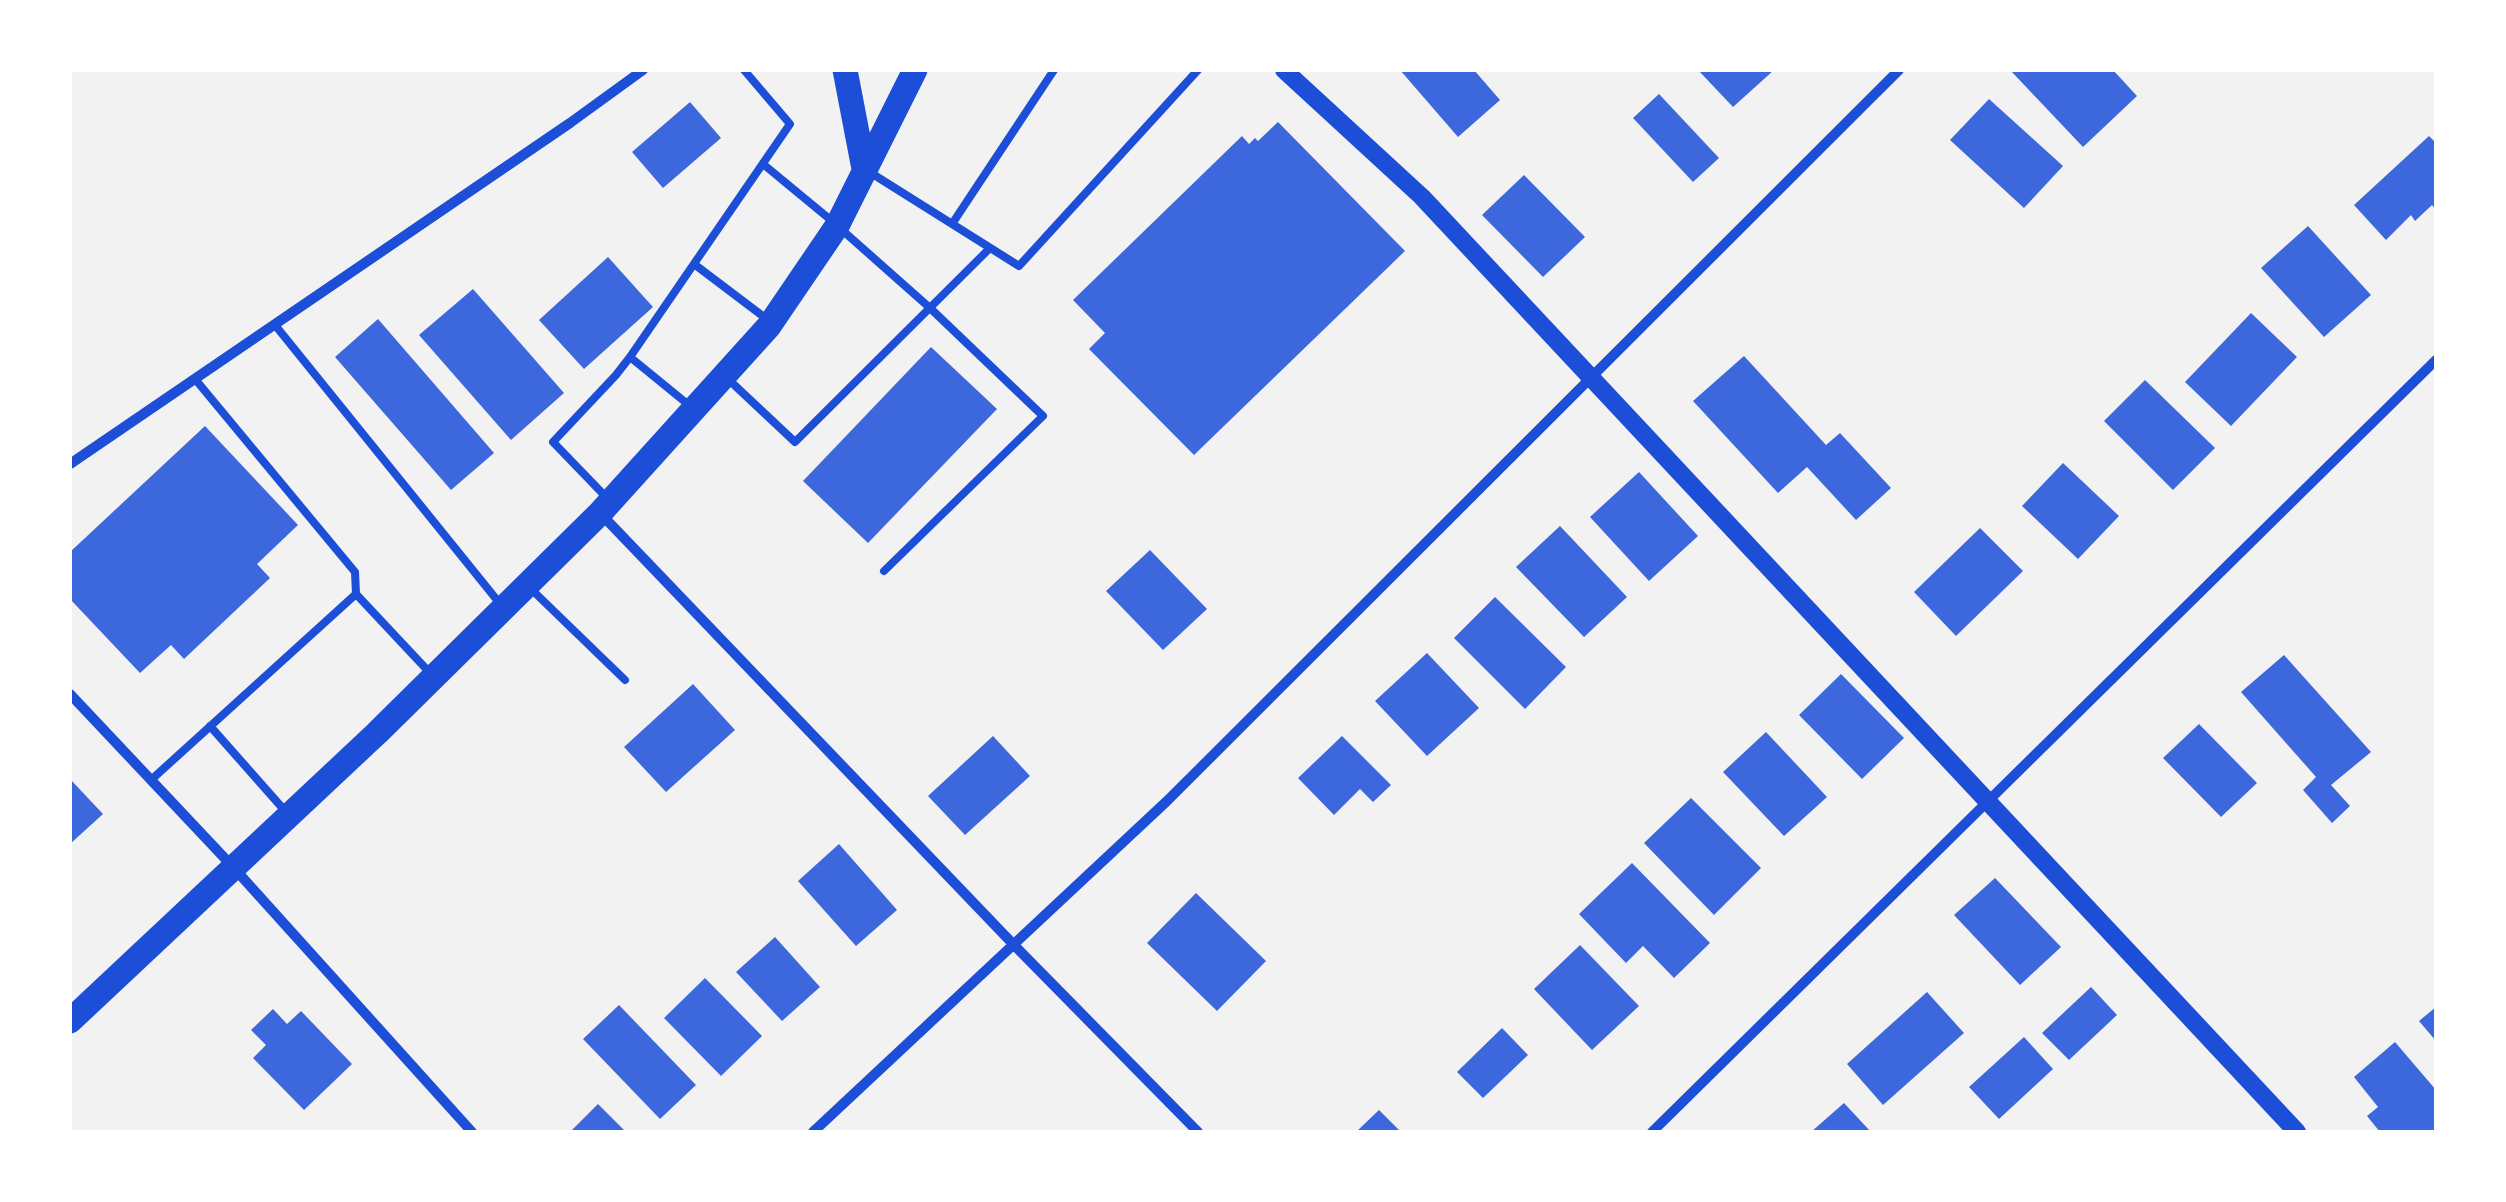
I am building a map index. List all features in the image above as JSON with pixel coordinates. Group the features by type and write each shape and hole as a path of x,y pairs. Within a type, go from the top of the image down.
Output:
{"main road":[{"path":"845,70 864,169"},
{"path":"70,1021 504,608 606,507 724,376 771,323 837,226 915,70"}],"street":[{"path":"70,464 570,124 643,70"},
{"path":"1284,70 1422,196 2297,1132"},
{"path":"813,1132 1167,802 1899,70"},
{"path":"1652,1132 2436,360"},
{"path":"606,507 1014,944 1198,1132"},
{"path":"70,694 472,1132"}],"lane":[{"path":"606,507 553,442 630,357 790,124 744,70"},
{"path":"952,224 1054,70"},
{"path":"864,169 1019,266 1198,70"},
{"path":"762,164 930,308 1043,416 884,571"},
{"path":"724,376 796,442 990,248"},
{"path":"694,264 771,323"},
{"path":"275,325 504,608"},
{"path":"630,357 694,409"},
{"path":"195,379 355,572 356,594 434,677"},
{"path":"527,585 625,680"},
{"path":"151,780 356,594"},
{"path":"210,726 289,816"}],"building":[{"path":"1400,70 1474,70 1500,100 1458,137"},
{"path":"1698,70 1774,70 1733,107"},
{"path":"2010,70 2113,70 2137,96 2083,147"},
{"path":"1659,94 1719,158 1693,182 1633,118"},
{"path":"1989,99 2063,166 2024,208 1950,140"},
{"path":"690,102 721,138 663,188 632,152"},
{"path":"1278,122 1405,251 1194,455 1089,349 1105,333 1073,300 1242,136 1249,144 1255,138 1258,141"},
{"path":"2429,136 2436,143 2436,210 2432,205 2415,221 2411,215 2386,240 2354,205"},
{"path":"1524,175 1585,237 1543,277 1482,215"},
{"path":"2308,226 2371,295 2324,337 2261,268"},
{"path":"608,257 653,307 584,369 539,320"},
{"path":"473,289 564,393 511,440 419,335"},
{"path":"2251,313 2297,357 2231,426 2185,382"},
{"path":"378,319 494,453 451,490 335,357"},
{"path":"931,347 997,409 868,543 803,481"},
{"path":"1744,356 1826,445 1840,433 1891,488 1856,520 1807,467 1778,493 1693,401"},
{"path":"2145,380 2215,448 2173,490 2104,421"},
{"path":"205,426 298,525 257,564 270,578 184,659 171,645 140,673 70,599 70,552"},
{"path":"2063,463 2119,516 2078,559 2022,506"},
{"path":"1639,472 1698,536 1649,581 1590,517"},
{"path":"1560,526 1627,597 1584,637 1516,567"},
{"path":"1980,528 2023,571 1956,636 1914,592"},
{"path":"1150,550 1207,609 1163,650 1106,591"},
{"path":"1495,597 1566,667 1525,709 1454,638"},
{"path":"1427,653 1479,708 1427,756 1375,701"},
{"path":"2284,655 2371,752 2331,785 2350,806 2332,823 2303,790 2316,777 2241,692"},
{"path":"1841,674 1904,738 1862,779 1799,715"},
{"path":"693,684 735,730 666,792 624,747"},
{"path":"2199,724 2257,783 2221,817 2163,758"},
{"path":"1766,732 1827,797 1784,836 1723,772"},
{"path":"993,736 1030,776 965,835 928,796"},
{"path":"1342,736 1391,785 1373,802 1360,789 1334,815 1298,778"},
{"path":"70,779 103,814 70,844"},
{"path":"1691,798 1761,868 1714,915 1644,843"},
{"path":"839,844 897,910 856,946 798,881"},
{"path":"1632,863 1710,943 1674,978 1643,946 1626,963 1579,914"},
{"path":"1995,878 2061,947 2020,985 1954,915"},
{"path":"1196,893 1266,961 1217,1011 1147,943"},
{"path":"775,937 820,987 782,1021 736,972"},
{"path":"1580,945 1639,1006 1592,1050 1534,989"},
{"path":"705,978 762,1036 721,1076 664,1018"},
{"path":"2091,987 2117,1015 2069,1060 2042,1033"},
{"path":"1927,992 1964,1033 1883,1105 1847,1064"},
{"path":"619,1005 696,1085 660,1119 583,1039"},
{"path":"2436,1007 2436,1041 2419,1021"},
{"path":"273,1009 287,1024 301,1011 352,1064 304,1110 253,1058 266,1045 251,1030"},
{"path":"1502,1028 1528,1055 1483,1098 1457,1072"},
{"path":"2024,1037 2053,1069 1999,1119 1969,1087"},
{"path":"2395,1042 2436,1090 2436,1132 2380,1132 2367,1116 2378,1107 2354,1077"},
{"path":"1844,1103 1871,1132 1811,1132"},
{"path":"598,1104 626,1132 570,1132"},
{"path":"1379,1110 1401,1132 1356,1132"}]}
